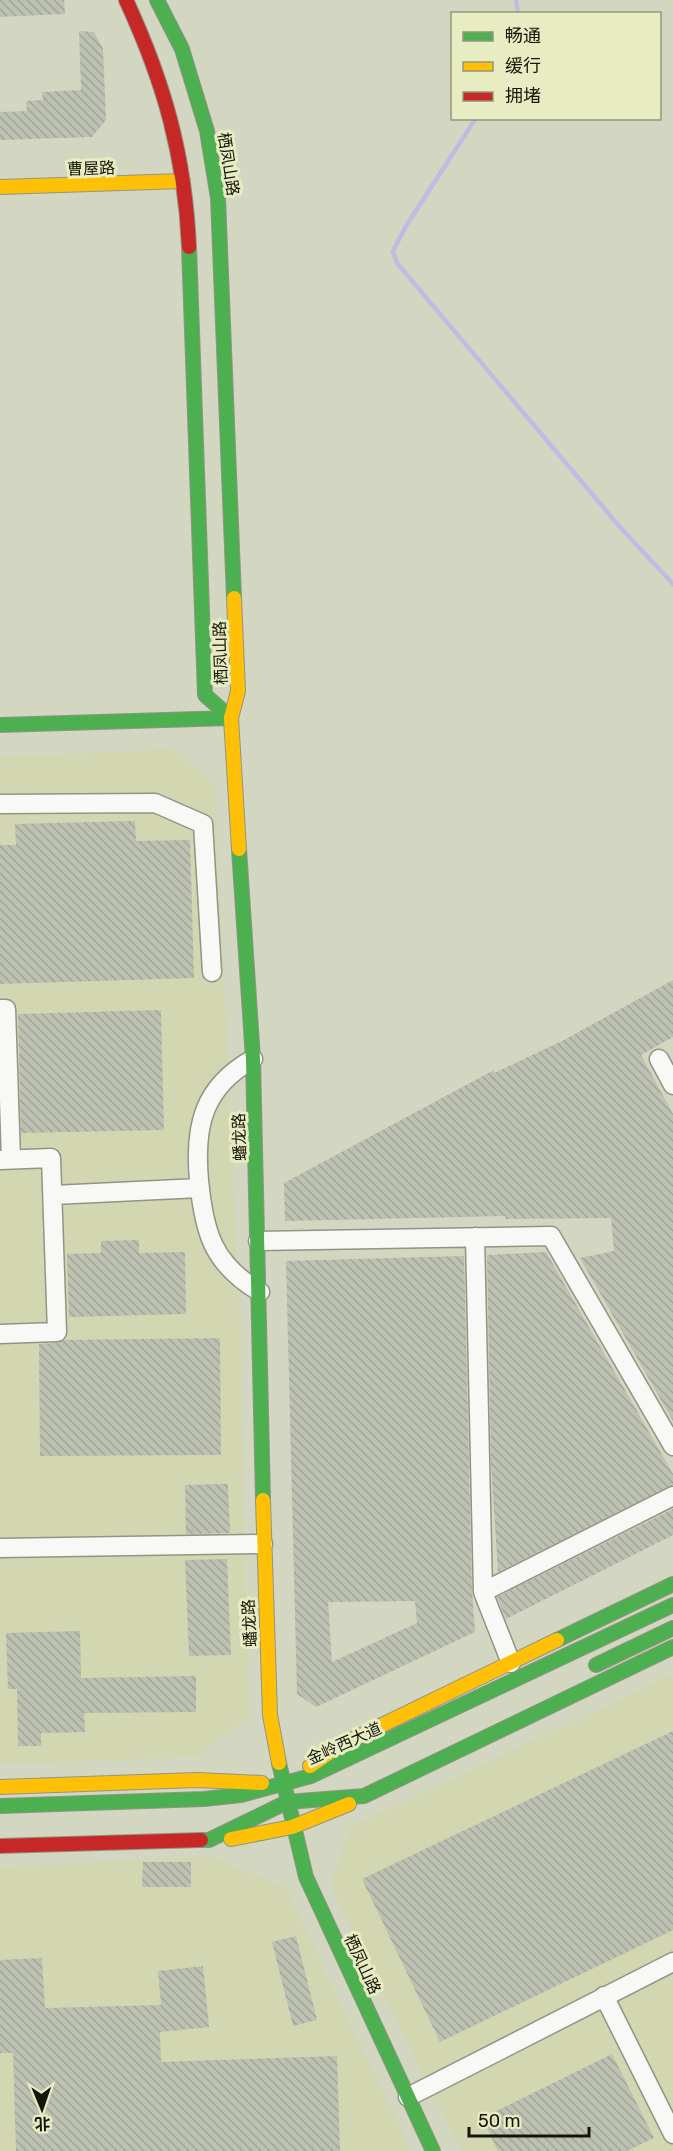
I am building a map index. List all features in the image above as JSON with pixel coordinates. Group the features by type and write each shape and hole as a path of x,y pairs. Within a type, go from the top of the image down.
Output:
{"street":[{"name":"栖凤山路","path":"126,0 152,56 175,134 187,203 205,695 231,718 238,691 218,198 207,131 182,49 157,0"},
{"name":"曹屋路","path":"0,187 183,181"},
{"path":"0,725 231,718"},
{"name":"蟠龙路","path":"231,718 253,1059 260,1292 263,1544 270,1715 283,1784"},
{"path":"0,804 155,802 203,824 212,972"},
{"path":"0,1009 6,1009 5,1160 51,1158 57,1332 0,1334"},
{"path":"253,1059 220,1084 205,1108 196,1149 203,1219 213,1247 233,1273 260,1292"},
{"path":"659,1059 673,1084"},
{"path":"53,1195 200,1188"},
{"path":"258,1241 551,1236 673,1446"},
{"path":"475,1237 483,1592 511,1663"},
{"path":"483,1592 673,1496"},
{"path":"0,1548 263,1544"},
{"path":"0,1787 197,1780 249,1774 280,1767 339,1746 673,1584"},
{"name":"金岭西大道","path":"0,1806 204,1799 241,1795 311,1776 363,1754 673,1605"},
{"path":"587,1669 673,1628"},
{"path":"0,1846 209,1840 264,1834 293,1827 364,1796 673,1647"},
{"path":"197,1780 283,1784 339,1746"},
{"name":"栖凤山路","path":"283,1784 306,1877 433,2151"},
{"path":"229,1814 287,1802 339,1785"},
{"path":"209,1840 287,1802 364,1796"},
{"path":"408,2097 673,1962"},
{"path":"604,1996 673,2134"}],"shaded area":[{"path":"172,749 215,784 239,1303 249,1716 200,1757 0,1764 0,757"},
{"path":"673,1674 673,2151 461,2151 330,1885 351,1827"},
{"path":"212,1856 286,1889 411,2151 0,2151 0,1867"}],"building":[{"path":"0,0 64,0 65,14 0,17"},
{"path":"79,31 94,32 103,49 106,120 92,137 0,140 0,112 27,111 26,101 43,100 42,92 81,90"},
{"path":"135,821 136,841 190,840 194,978 0,984 0,845 16,845 15,824"},
{"path":"673,980 673,1037 641,1055 673,1114 673,1421 580,1258 614,1251 611,1218 506,1219 505,1216 285,1221 284,1183 494,1070 494,1073 564,1040"},
{"path":"161,1010 164,1130 21,1133 18,1014"},
{"path":"139,1240 139,1253 185,1252 186,1314 69,1317 67,1254 101,1253 101,1241"},
{"path":"546,1252 673,1474 673,1485 498,1572 491,1462 487,1255"},
{"path":"464,1256 472,1592 475,1632 316,1707 297,1694 286,1261","holes":["415,1601 417,1623 332,1662 328,1602"]},
{"path":"220,1338 221,1455 40,1456 39,1344 65,1340"},
{"path":"228,1484 230,1533 186,1534 185,1485"},
{"path":"673,1509 673,1535 506,1619 497,1597"},
{"path":"227,1559 231,1655 189,1656 185,1560"},
{"path":"80,1631 81,1678 196,1676 196,1712 84,1713 85,1732 41,1733 41,1746 18,1746 17,1689 8,1689 6,1633"},
{"path":"673,1731 673,1930 440,2042 362,1879"},
{"path":"143,1862 191,1862 191,1887 142,1887"},
{"path":"296,1936 317,2020 293,2026 272,1942"},
{"path":"42,1958 45,2008 161,2005 158,1971 203,1966 209,2027 160,2032 161,2062 337,2056 340,2151 16,2151 13,2053 0,2053 0,1960"},
{"path":"612,2054 654,2138 627,2151 498,2151 482,2118"}],"waterway":[{"path":"516,0 518,12"},
{"path":"475,120 406,226 393,251 397,263 619,526 673,584"}],"traffic: fast":[{"path":"157,0 182,49 207,131 218,198 234,598"},
{"path":"189,247 205,695 231,718"},
{"path":"0,725 231,718"},
{"path":"239,849 253,1059 263,1500"},
{"path":"557,1640 673,1584"},
{"path":"0,1806 204,1799 241,1795 311,1776 673,1605"},
{"path":"596,1665 673,1628"},
{"path":"201,1840 209,1840 287,1802 364,1796 673,1647"},
{"path":"279,1763 306,1877 433,2151"}],"traffic: slow":[{"path":"0,187 183,181"},
{"path":"234,598 238,691 231,718 239,849"},
{"path":"263,1500 270,1715 279,1763"},
{"path":"310,1766 339,1746 557,1640"},
{"path":"0,1787 197,1780 262,1783"},
{"path":"231,1839 292,1827 349,1804"}],"traffic: jam":[{"path":"126,0 151,60 170,120 183,182 189,247"},
{"path":"0,1846 201,1840"}]}
